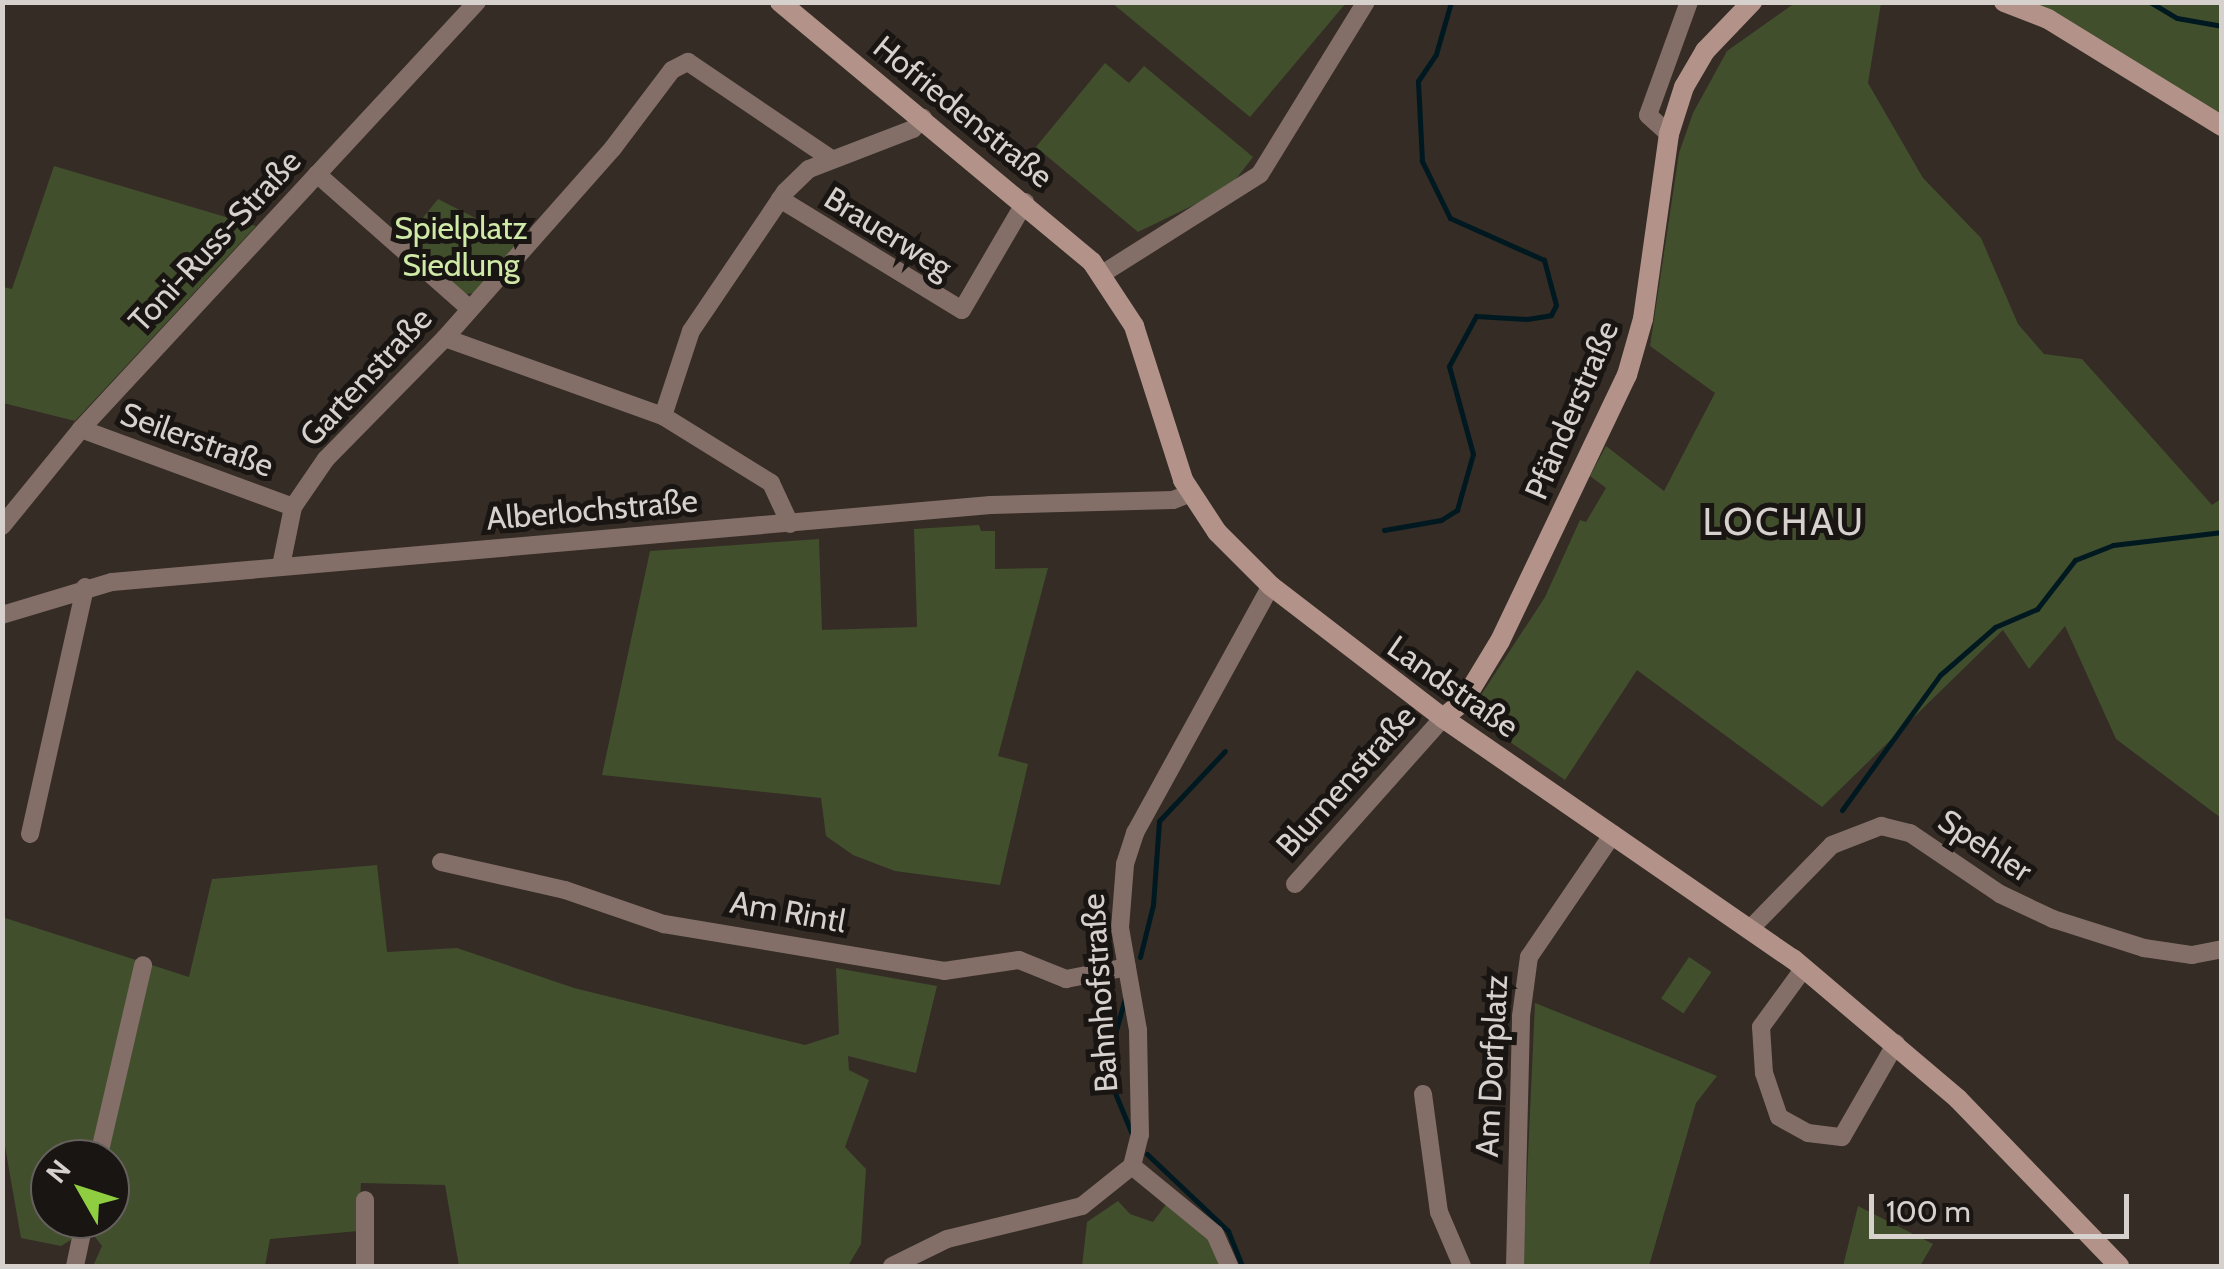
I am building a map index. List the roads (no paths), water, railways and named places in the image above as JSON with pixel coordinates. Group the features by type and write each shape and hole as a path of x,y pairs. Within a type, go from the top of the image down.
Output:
{"main road":[{"name":"Hofriedenstraße","path":"780,2 1025,202 1102,274 1134,326 1151,382"},
{"name":"Pfänderstraße","path":"1443,718 1463,702 1500,641 1627,375 1644,319 1669,134 1705,51 1752,2"},
{"path":"2004,2 2048,19 2222,126"},
{"name":"Landstraße","path":"1151,382 1191,494 1218,532 1270,586 1443,718 1804,968 1896,1044 2016,1156 2119,1266"}],"street":[{"name":"Toni-Russ-Straße","path":"2,526 81,430 477,2"},
{"path":"1102,274 1260,174 1366,2"},
{"path":"1669,134 1648,116 1689,2"},
{"name":"Gartenstraße","path":"281,566 293,507 326,459 445,338 613,148 672,70 688,62 831,159"},
{"path":"663,416 692,331 780,199 809,169 913,129 923,118"},
{"path":"317,174 470,309"},
{"name":"Brauerweg","path":"780,199 962,310 1025,202"},
{"path":"445,338 663,416 770,483 790,524"},
{"name":"Seilerstraße","path":"81,430 293,507"},
{"name":"Alberlochstraße","path":"2,616 84,587 281,566 991,505 1178,500 1191,494"},
{"name":"Bahnhofstraße","path":"1132,1166 1140,1135 1138,1030 1119,897 1135,833 1270,586"},
{"path":"30,834 84,587"},
{"name":"Blumenstraße","path":"1295,884 1443,718"},
{"name":"Spehler","path":"1750,929 1832,845 1881,826 1910,833 2000,894 2053,919 2158,951 2192,955 2222,949"},
{"name":"Am Dorfplatz","path":"1514,1266 1521,1016 1529,957 1613,834"},
{"name":"Am Rintl","path":"442,862 565,890 664,924 944,971 1019,960 1066,978 1127,967"},
{"path":"103,1139 143,965"},
{"path":"1804,968 1761,1027 1764,1073 1779,1118 1808,1133 1842,1138 1896,1044"},
{"name":"Am Dorfplatz","path":"1424,1094 1438,1212 1462,1266"},
{"path":"892,1266 947,1240 1082,1206 1132,1166 1216,1234 1229,1266"},
{"path":"365,1200 365,1266"},
{"path":"75,1266 81,1239"}],"waterway":[{"path":"1384,530 1441,520 1457,510 1473,454 1449,366 1476,316 1527,319 1551,315 1556,305 1544,260 1450,218 1422,161 1418,81 1436,54 1451,2"},
{"path":"2150,2 2177,18 2222,26"},
{"path":"1842,810 1940,675 1995,627 2037,609 2075,560 2113,545 2222,532"},
{"path":"1140,957 1153,905 1159,821 1225,751"},
{"path":"1125,998 1111,1048 1113,1088 1132,1134"},
{"path":"1147,1154 1228,1231 1242,1266"}],"district":[{"name":"LOCHAU","path":"1784,522"}],"park label":[{"name":"Spielplatz Siedlung","path":"461,248"}]}
